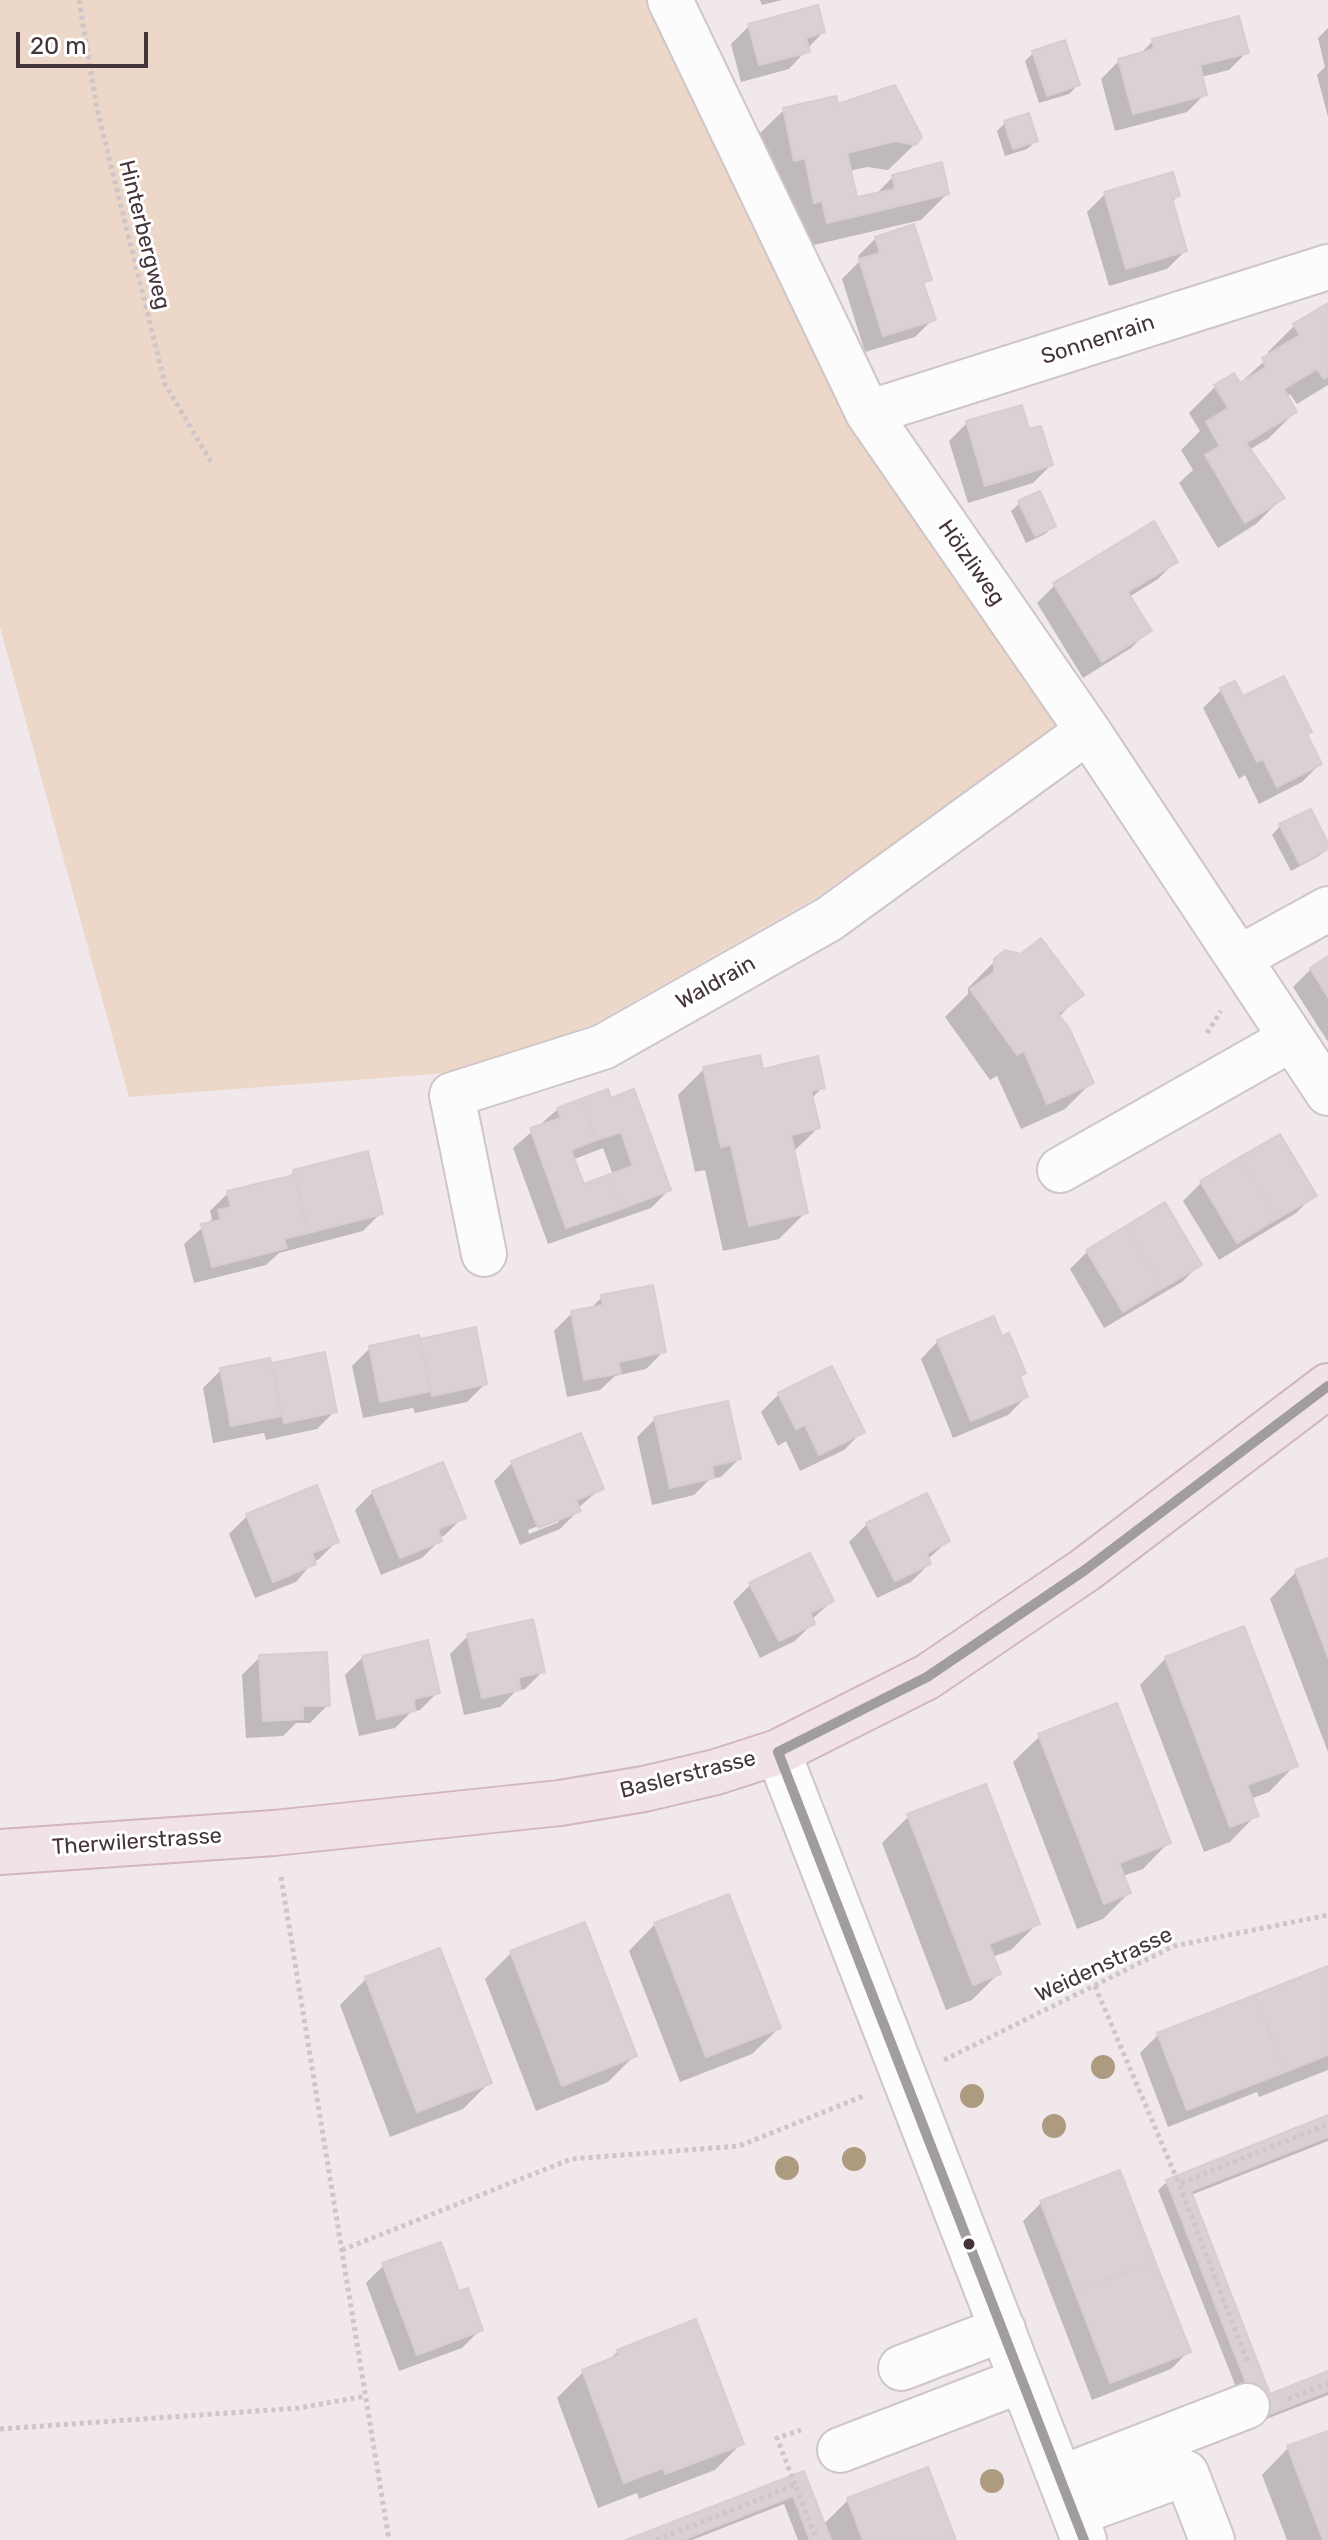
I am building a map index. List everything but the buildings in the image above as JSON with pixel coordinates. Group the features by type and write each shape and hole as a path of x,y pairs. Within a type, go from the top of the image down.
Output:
{"main road":[{"name":"Baslerstrasse","path":"274,1833 560,1803 716,1772 778,1752 927,1677 1085,1570 1328,1386"},
{"name":"Therwilerstrasse","path":"0,1852 274,1833"}],"street":[{"name":"Hölzliweg","path":"670,0 868,413 1088,731 1328,1093"},
{"name":"Sonnenrain","path":"868,413 1328,267"},
{"name":"Waldrain","path":"484,1254 452,1095 603,1047 829,919 1088,731"},
{"path":"1239,958 1328,909"},
{"path":"1060,1170 1291,1039"},
{"path":"778,1752 1073,2511"},
{"path":"901,2368 1003,2329"},
{"path":"840,2450 1022,2380"},
{"path":"1073,2511 1258,2392"},
{"path":"1073,2511 1186,2473 1212,2540"}],"path":[{"name":"Hinterbergweg","path":"79,0 97,109 165,384 213,465"},
{"path":"1198,1042 1220,1016 1222,1007"},
{"path":"274,1833 389,2540"},
{"name":"Weidenstrasse","path":"342,2250 571,2159 739,2146 905,2079 1174,1946 1328,1915"},
{"path":"1095,1986 1179,2184 1258,2392 1328,2383"},
{"path":"1179,2184 1328,2124"},
{"path":"0,2429 299,2408 366,2396"},
{"path":"656,2540 795,2485 817,2540"}],"shaded area":[{"path":"0,0 650,0 1065,725 814,899 592,1025 447,1073 129,1097 0,627"}],"transit line":[{"path":"778,1752 927,1677 1085,1570 1328,1386"},
{"path":"778,1752 1084,2540"}]}
